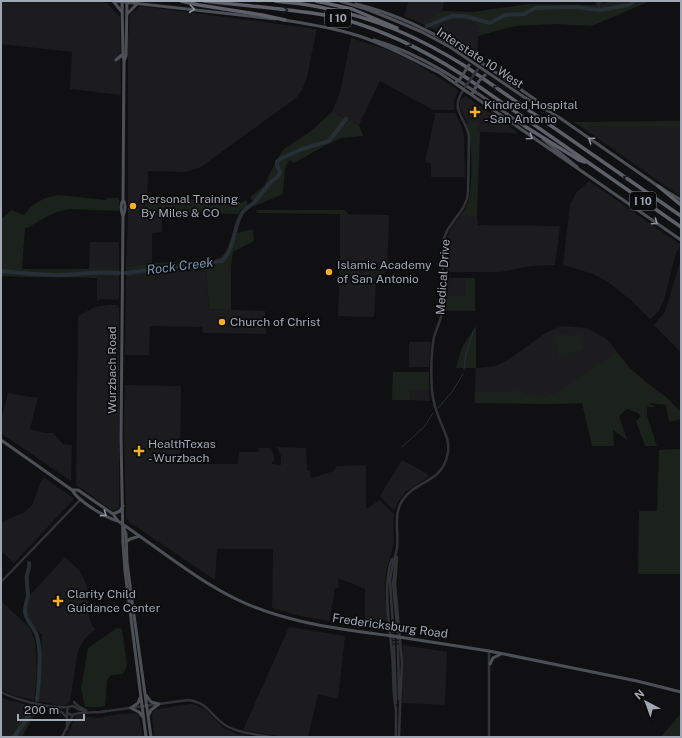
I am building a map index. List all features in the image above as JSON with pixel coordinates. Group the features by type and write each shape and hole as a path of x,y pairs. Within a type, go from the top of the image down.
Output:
{"highway":[{"path":"181,1 285,20"},
{"name":"I 10","path":"204,1 317,14 342,19 380,31 406,42 442,61 681,227"},
{"name":"I 10","path":"275,1 351,14 383,24 439,50 465,66 681,216"},
{"path":"316,1 352,9 366,14 392,25 406,34"},
{"path":"526,127 579,160 588,162"},
{"path":"658,186 681,205"}],"main road":[{"path":"114,1 285,20 335,29 401,49 449,74 526,127 567,157 589,176"},
{"path":"114,1 122,13"},
{"name":"Interstate 10 West","path":"340,1 369,10 438,40 524,97 546,108 658,186 681,200"},
{"path":"345,1 380,11 410,22 438,36 484,64 546,108"},
{"name":"Wurzbach Road","path":"122,2 124,61 123,200 125,202 123,216 121,431 123,506 122,543 146,737"},
{"name":"Wurzbach Road","path":"124,61 126,56 127,2"},
{"path":"127,15 137,3"},
{"path":"361,37 440,73 681,240"},
{"path":"116,60 123,54"},
{"path":"451,81 456,82 460,79 469,64 467,58"},
{"path":"474,98 472,94 479,81 485,75 492,76"},
{"name":"Fredericksburg Road","path":"1,440 110,519 118,522 140,536 212,586 252,606 288,618 489,651 637,681 681,692"},
{"name":"Fredericksburg Road","path":"72,490 78,490 112,514 118,522"},
{"path":"81,499 89,498"},
{"path":"112,514 120,511 123,506"},
{"name":"Wurzbach Road","path":"123,525 126,534 132,601 151,737"},
{"path":"126,542 140,536"},
{"path":"490,664 493,658 501,654"},
{"path":"145,694 149,700 159,704"},
{"path":"141,696 139,702 131,708 140,713 143,717"},
{"path":"148,716 151,710 159,704"}],"street":[{"name":"Medical Drive","path":"396,550 390,573 395,627 393,583 397,557 396,519 401,503 413,489 429,481 438,473 445,462 448,451 447,438 438,416 433,394 433,347 443,308 444,238 449,227 463,208 468,192 469,136 457,106 458,99 479,68"},
{"path":"1,582 81,499"},
{"path":"396,550 390,565 388,580 393,693 396,710"},
{"path":"397,557 395,584 402,664 399,737"},
{"path":"396,737 396,646 400,708"},
{"path":"489,651 489,737"},
{"path":"1,692 17,699 50,706 69,715 142,707 182,700 197,702 206,707 221,722 232,728 239,731 271,737"},
{"path":"74,702 88,712"},
{"path":"46,705 73,706 93,713"},
{"path":"50,706 63,713 67,719"},
{"path":"67,729 68,707"},
{"path":"62,737 76,712 76,708"}],"shaded area":[{"path":"1,1 93,1 107,3 120,17 121,95 70,89 72,52 1,44"},
{"path":"409,1 444,1 442,11 420,23 404,16"},
{"path":"596,1 602,1 602,4 612,1 650,1 592,26 555,24 515,26 478,36 479,27 470,21 448,20 433,29 420,23 442,11 473,12 528,4 596,5"},
{"path":"140,6 317,29 306,81 296,98 201,167 181,172 148,171 147,208 128,208 128,37 130,15"},
{"path":"448,20 470,21 479,27 477,55 433,29"},
{"path":"351,38 385,49 412,61 457,89 458,91 454,101 454,110 433,110 380,81 359,125 332,112 340,92"},
{"name":"Kindred Hospital - San Antonio","path":"465,96 518,133 472,132 460,109 460,100"},
{"path":"332,112 359,125 363,136 342,138 294,163 289,160 285,169 283,194 255,206 250,197 264,186 277,159 284,149 311,131"},
{"path":"434,113 455,113 461,125 464,136 465,177 431,177 431,163 425,162 435,116"},
{"path":"478,121 477,132 480,132 477,216 460,216 469,200 471,183 471,151 467,124"},
{"path":"681,121 681,126 589,126 586,130 573,122"},
{"path":"589,126 681,126 681,197 586,130"},
{"path":"589,181 681,245 676,253 664,300 658,312 650,319 633,302 607,281 593,274 563,265 570,204 576,193"},
{"path":"58,195 106,200 107,198 119,198 119,211 64,210 54,213 25,228 22,269 119,269 119,277 1,276 1,218 11,210 24,215 39,201"},
{"path":"178,199 215,200 215,203 241,203 246,200 248,205 240,210 238,214 128,212 128,208 147,208 147,203 178,203"},
{"path":"256,210 345,210 348,214 257,213"},
{"path":"128,212 162,213 162,232 152,233 152,263 126,267"},
{"path":"340,214 389,215 387,271 381,275 376,282 374,317 338,316"},
{"path":"460,216 477,216 478,225 560,226 555,265 532,266 500,272 446,272 446,240 451,228"},
{"path":"253,229 254,241 233,252 231,267 231,310 209,309 206,269 166,271 126,278 126,267 152,263 214,260 225,253 233,234"},
{"path":"90,242 119,242 119,269 89,269"},
{"path":"681,259 681,353 654,325 665,312"},
{"path":"206,269 209,309 265,311 266,334 203,333 202,327 150,326 149,355 125,355 126,278 166,271"},
{"path":"97,276 119,277 119,298 117,300 102,299 97,301"},
{"path":"446,278 465,278 465,296 446,296"},
{"path":"465,278 475,278 475,311 446,311 446,296 465,296"},
{"path":"117,305 119,307 119,508 113,511 76,485 78,316 95,307"},
{"path":"476,326 476,368 456,368 462,347"},
{"path":"562,326 587,328 610,342 618,354 549,403 474,403 476,368 496,366 509,359 547,332"},
{"path":"554,334 570,336 580,334 584,350 559,356"},
{"path":"409,342 431,342 429,367 409,367"},
{"path":"617,352 630,368 666,397 681,412 681,419 669,422 666,405 649,403 655,407 647,407 647,416 657,446 645,446 636,421 641,416 638,413 627,409 619,416 627,440 613,430 614,446 592,446 582,403 475,403 476,392 521,391 534,396 543,397 558,392"},
{"path":"393,372 429,372 429,390 409,390 409,400 392,400"},
{"path":"125,385 181,386 180,464 238,464 239,452 258,452 259,448 271,448 274,456 274,461 272,461 272,464 281,465 281,456 277,447 306,448 307,470 310,471 311,478 334,471 336,466 366,465 366,509 380,500 394,514 394,543 385,581 387,628 365,626 365,589 338,578 339,587 334,589 329,621 300,616 272,608 273,549 217,549 215,580 129,522 126,517 124,435"},
{"path":"409,390 429,390 430,401 409,400"},
{"path":"8,393 38,398 30,429 44,433 53,433 63,444 72,445 71,481 1,433 1,421"},
{"path":"681,449 681,574 639,574 639,511 657,511 659,450"},
{"path":"402,460 426,473 429,477 406,491 399,500 394,511 380,496"},
{"path":"44,477 74,499 14,563 1,551 1,524 8,519 23,513 30,507"},
{"path":"65,557 79,570 85,581 87,588 89,618 95,630 86,637 78,650 70,701 68,704 62,706 38,701 42,633 40,633 29,621 26,612 30,595"},
{"path":"1,601 30,628 35,641 37,670 34,700 13,695 1,689"},
{"path":"289,627 345,636 338,699 318,694 308,737 284,737 243,730"},
{"path":"117,628 122,629 127,666 123,674 111,675 107,680 105,706 85,707 81,689 88,648"},
{"path":"403,645 447,652 445,705 402,703"},
{"path":"1,697 28,705 11,736 9,737 1,737"},
{"path":"190,704 197,705 206,710 222,727 237,734 254,737 154,737 153,711 157,709"},
{"path":"28,705 39,707 22,737 9,737 11,735"},
{"path":"136,713 139,715 143,737 66,737 76,716 81,715 98,718 119,714"},
{"path":"681,713 681,737 661,737"}],"waterway":[{"path":"599,1 599,10"},
{"name":"Rock Creek","path":"427,26 452,16 465,16 490,23 505,15 524,14 535,8 576,7 599,10 629,5 634,1"},
{"name":"Rock Creek","path":"126,273 222,261 232,244 242,213 246,208 254,203 269,184 279,175 280,172 277,162 280,159 302,149 329,141 346,119"},
{"name":"Rock Creek","path":"1,271 48,275 98,272 119,273"},
{"path":"464,369 466,354 474,330"},
{"path":"438,408 452,392 463,374"},
{"path":"402,447 424,427 433,413"},
{"path":"29,563 27,573 28,596 25,615 36,633 39,643 40,668 37,700"},
{"path":"14,737 36,706"}],"tunnel":[{"path":"393,627 394,646"},
{"path":"397,627 398,646"}],"place":[{"name":"Kindred Hospital - San Antonio","path":"475,112"},
{"name":"Personal Training By Miles & CO","path":"133,206"},
{"name":"Islamic Academy of San Antonio","path":"329,272"},
{"name":"Church of Christ","path":"222,322"},
{"name":"HealthTexas - Wurzbach","path":"139,451"},
{"name":"Clarity Child Guidance Center","path":"58,601"}]}
